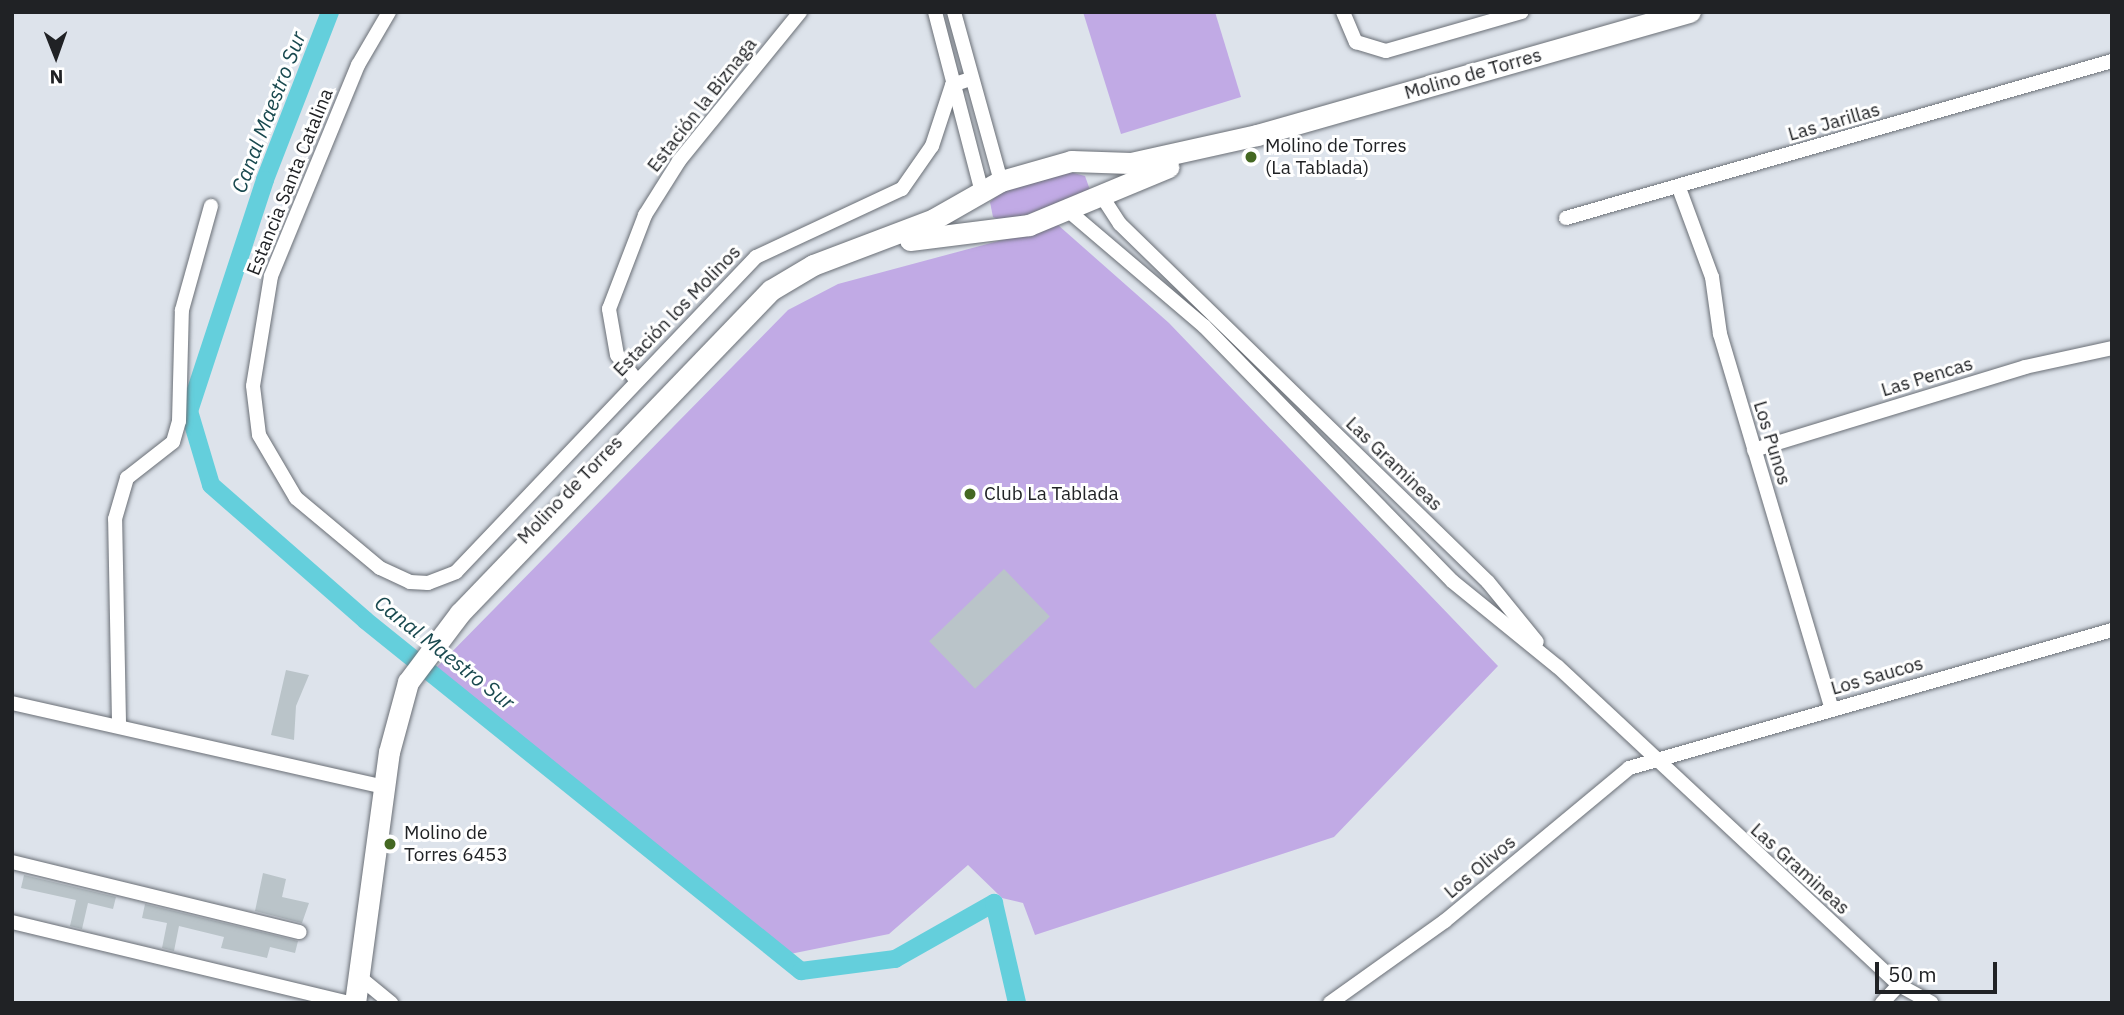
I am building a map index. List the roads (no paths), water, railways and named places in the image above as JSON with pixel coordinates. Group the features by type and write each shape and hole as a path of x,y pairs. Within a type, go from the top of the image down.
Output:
{"main road":[{"name":"Molino de Torres","path":"355,1003 396,716 415,671 434,644 481,590 664,397 785,280 934,219 981,189 1001,181 1076,161 1131,163 1257,135 1690,12"},
{"name":"Molino de Torres","path":"866,247 1005,230 1070,213 1104,198 1136,178 1257,135"},
{"path":"1076,161 1093,168 1104,198"},
{"path":"981,189 983,218 1005,230"}],"street":[{"name":"Estancia Santa Catalina","path":"389,12 358,65 271,276 256,343 254,405 267,452 296,498 380,568 428,583"},
{"name":"Estación la Biznaga","path":"636,380 617,355 609,309 645,215 679,161 800,12"},
{"path":"936,12 952,85 981,189"},
{"path":"954,12 970,79 1001,181"},
{"path":"1343,12 1356,41 1386,51 1522,12"},
{"name":"Las Jarillas","path":"1566,218 2112,61"},
{"path":"952,85 970,79"},
{"name":"Estación los Molinos","path":"428,583 456,572 756,257 902,189 932,146 952,85"},
{"name":"Los Punos","path":"1679,187 1712,277 1720,334 1832,709"},
{"name":"Las Gramineas","path":"1104,198 1120,224 1488,582 1558,667"},
{"path":"118,722 117,510 127,478 173,442 179,421 182,310 211,206"},
{"name":"Las Gramineas","path":"1070,213 1184,309 1452,581 1558,667 1653,761 1899,985 1931,1003"},
{"name":"Las Pencas","path":"1754,450 2025,367 2112,348"},
{"name":"Los Saucos","path":"1653,761 2112,630"},
{"path":"12,702 118,722 384,787"},
{"name":"Los Olivos","path":"1330,1003 1445,921 1621,773 1653,761"},
{"path":"12,862 300,932"},
{"path":"12,922 349,1003"},
{"path":"358,976 391,1003"},
{"path":"1882,1003 1899,985"}],"waterway":[{"name":"Canal Maestro Sur","path":"330,12 265,180 189,411 211,485 365,620 801,971 895,959 994,903 1017,1003"}],"place":[{"name":"Molino de Torres (La Tablada)","path":"1251,157"},
{"name":"Club La Tablada","path":"970,494"},
{"name":"Molino de Torres 6453","path":"390,844"}]}
